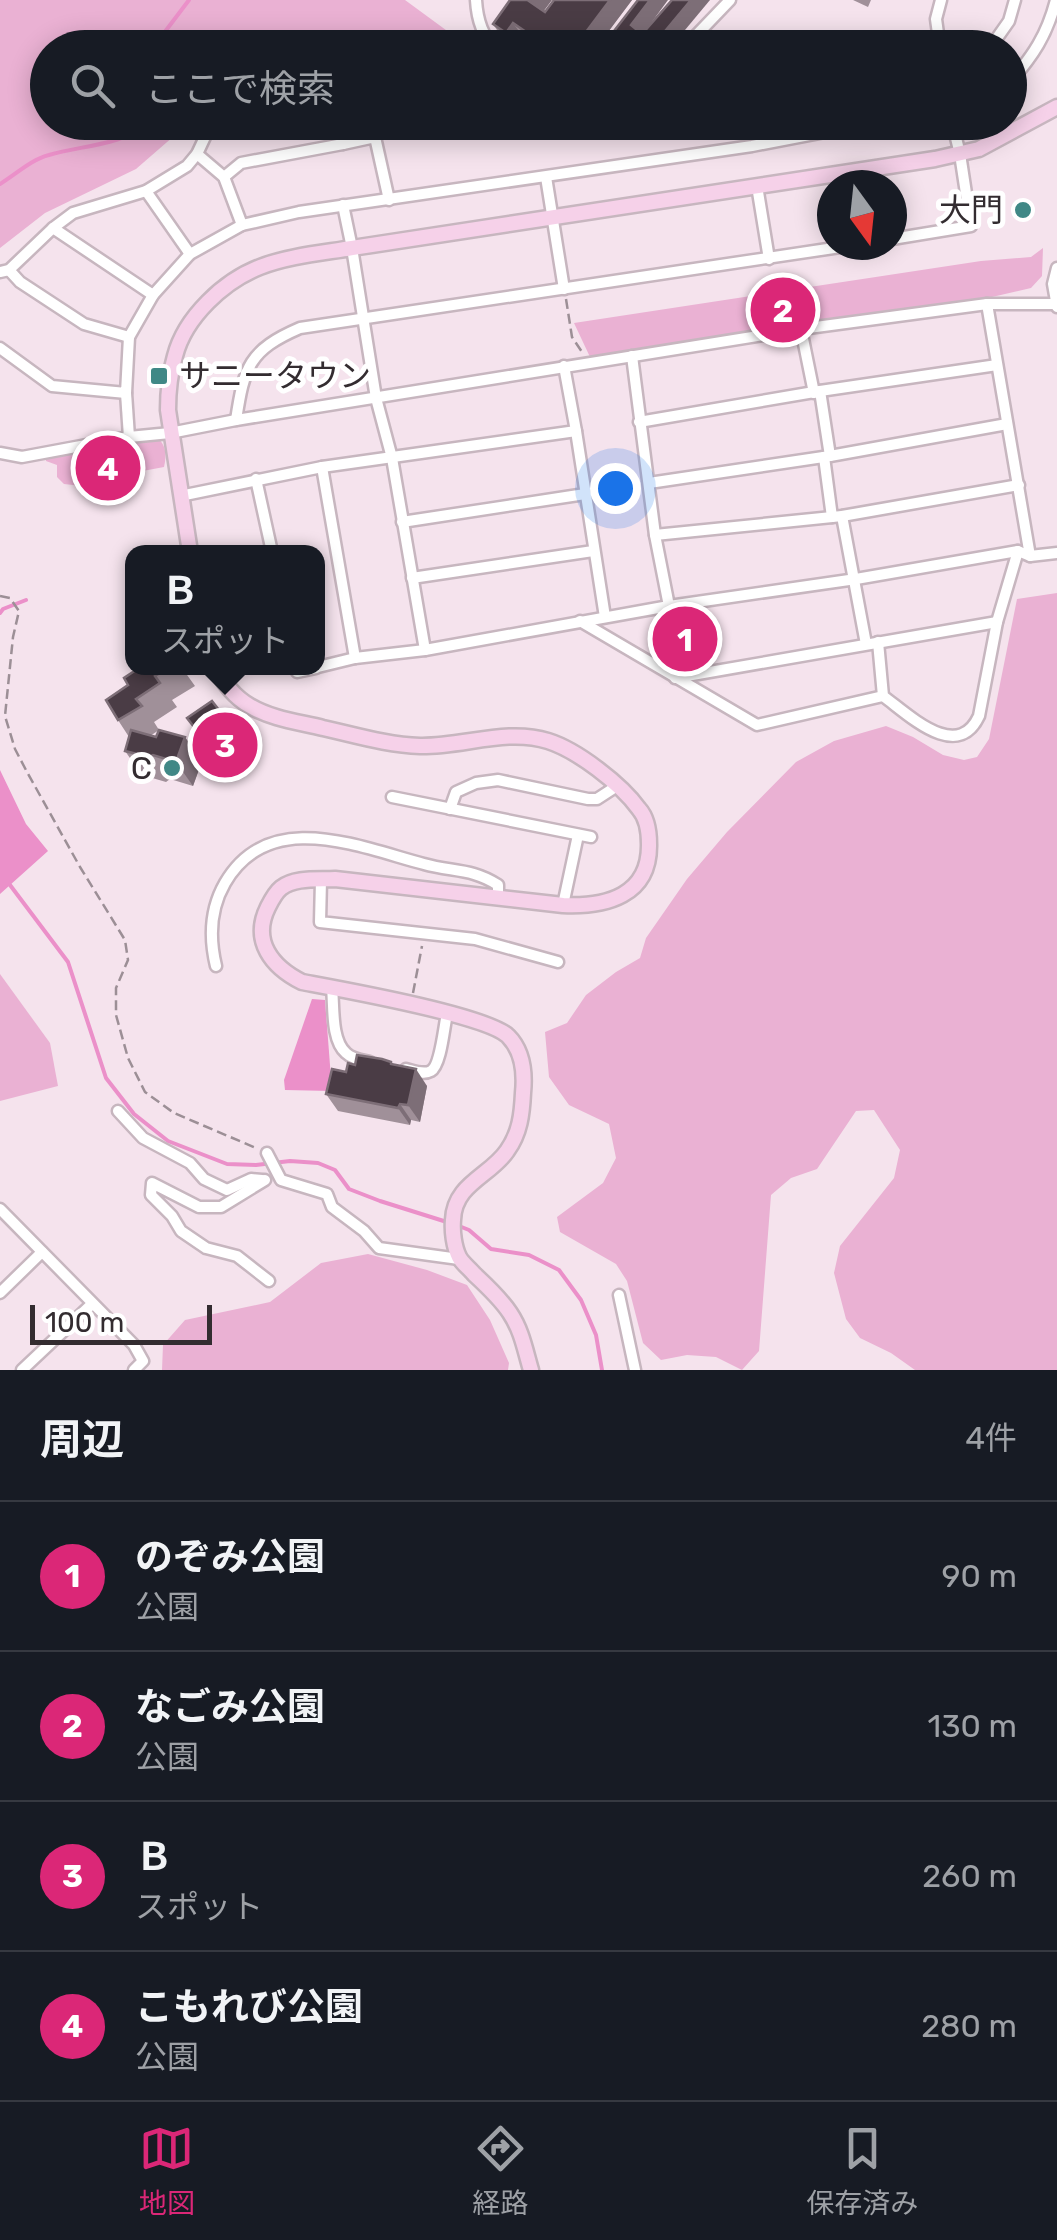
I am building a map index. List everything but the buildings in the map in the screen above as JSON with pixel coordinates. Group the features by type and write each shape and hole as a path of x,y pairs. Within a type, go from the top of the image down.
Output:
{"street":[{"path":"476,0 482,30"},
{"path":"701,30 730,0"},
{"path":"938,30 936,19 942,0"},
{"path":"1003,30 1015,0"},
{"path":"1027,62 1051,20 1056,0"},
{"path":"1027,123 1057,107"},
{"path":"129,337 84,324 4,271 73,213 146,191 187,166 204,140"},
{"path":"343,140 343,144"},
{"path":"224,177 242,163 361,140"},
{"path":"376,140 388,200"},
{"path":"129,437 129,337 152,295 190,254 242,225 343,205 783,140"},
{"path":"907,237 971,226 956,140"},
{"path":"189,545 170,433 168,391 176,352 189,326 214,296 244,274 264,265 352,248 960,154 996,140"},
{"path":"197,154 224,177 242,225"},
{"path":"546,176 564,289"},
{"path":"757,186 770,259"},
{"path":"146,191 190,254"},
{"path":"343,205 426,650"},
{"path":"53,228 152,295"},
{"path":"236,420 242,381 256,355 280,336 300,328 817,251"},
{"path":"0,453 22,456 802,329 987,304 1057,305 1053,284 1057,268"},
{"path":"987,304 1030,556"},
{"path":"802,329 817,392 837,517 883,696 926,728 952,736 974,726 1018,551"},
{"path":"0,348 52,386 126,392"},
{"path":"632,356 655,535 669,606"},
{"path":"564,366 605,616"},
{"path":"639,422 997,366"},
{"path":"649,482 827,457 1008,424"},
{"path":"180,496 322,467 576,430"},
{"path":"322,467 356,658"},
{"path":"256,479 270,545"},
{"path":"655,535 837,517 1018,485"},
{"path":"402,522 585,494"},
{"path":"412,578 593,551"},
{"path":"325,665 1018,551 1030,556 1057,553"},
{"path":"579,621 757,724 883,696"},
{"path":"675,678 998,622"},
{"path":"219,675 229,690 271,716 386,742 421,746 524,736 551,742 589,763 641,810 650,832 650,856 644,871 620,897 602,904 563,905 335,879 296,881 282,888 270,902 262,921 262,940 271,960 286,974 302,982 480,1024 506,1035 522,1058 520,1124 508,1151 466,1186 452,1216 459,1259 508,1309 521,1331 532,1370"},
{"path":"450,808 456,792 498,780 597,800 617,786"},
{"path":"392,798 591,837"},
{"path":"563,905 578,835"},
{"path":"216,966 211,934 217,899 246,858 281,841 331,839 428,866 481,874 498,885 498,897"},
{"path":"321,880 320,922 474,940 558,962"},
{"path":"332,988 337,1038 343,1052 353,1058 425,1073 433,1070 438,1063 447,1014"},
{"path":"118,1112 143,1138 190,1163 204,1180 227,1190 251,1180 264,1180"},
{"path":"268,1154 279,1175"},
{"path":"270,1280 236,1256 206,1248 182,1231 151,1195 152,1183 199,1207 220,1207 279,1175 327,1194 332,1206 379,1248 459,1259"},
{"path":"0,1209 134,1345 143,1361 134,1370"},
{"path":"0,1293 42,1252"},
{"path":"619,1295 636,1370"},
{"path":"22,1370 92,1304"}],"path":[{"path":"564,289 572,336 586,363"},
{"path":"0,596 10,598 18,611 6,716 15,748 80,868 125,940 128,960 116,988 116,1016 128,1058 145,1092 174,1113 268,1154"},
{"path":"410,1006 425,935"}],"shaded area":[{"path":"0,0 405,0 446,30 30,30 30,140 169,140 136,169 45,213 0,248"},
{"path":"1043,248 1042,276 1031,288 992,297 590,357 574,323 981,261 1031,257"},
{"path":"157,437 165,450 164,467 132,473 99,496 84,497 82,486 64,484 57,477 57,465 46,461 46,459"},
{"path":"1057,593 1057,1370 915,1370 860,1338 846,1319 834,1273 840,1246 894,1178 900,1150 874,1110 856,1111 817,1169 791,1178 771,1195 759,1351 742,1370 716,1357 687,1355 661,1360 643,1343 627,1281 616,1264 560,1232 557,1217 603,1183 616,1158 609,1124 569,1105 549,1077 545,1032 567,1023 586,995 640,958 646,938 687,879 796,762 834,741 886,726 943,755 964,760 977,757 989,739 1017,599"},
{"path":"706,611 715,658 688,661 688,667 678,671 663,666 656,621"},
{"path":"0,770 26,824 48,851 0,894"},
{"path":"0,974 50,1043 58,1086 0,1101"},
{"path":"312,999 325,1000 332,1091 285,1090 284,1080"},
{"path":"368,1254 467,1285 490,1320 509,1363 508,1370 162,1370 163,1345 185,1320 270,1302 321,1263"}],"waterway":[{"path":"166,30 189,0"},
{"path":"0,184 43,157 114,140"},
{"path":"0,613 26,600"},
{"path":"10,885 68,962 106,1078 134,1114 168,1141 227,1164 318,1163 335,1170 349,1189 450,1223"},
{"path":"459,1226 491,1249 529,1255 559,1270 581,1300 596,1335 602,1370"}],"place":[{"name":"大門","path":"1023,210"},
{"name":"なごみ公園","path":"783,310"},
{"name":"サニータウン","path":"159,376"},
{"name":"こもれび公園","path":"108,468"},
{"name":"のぞみ公園","path":"685,639"},
{"name":"Ｂ","path":"225,745"},
{"name":"C","path":"172,768"}]}
